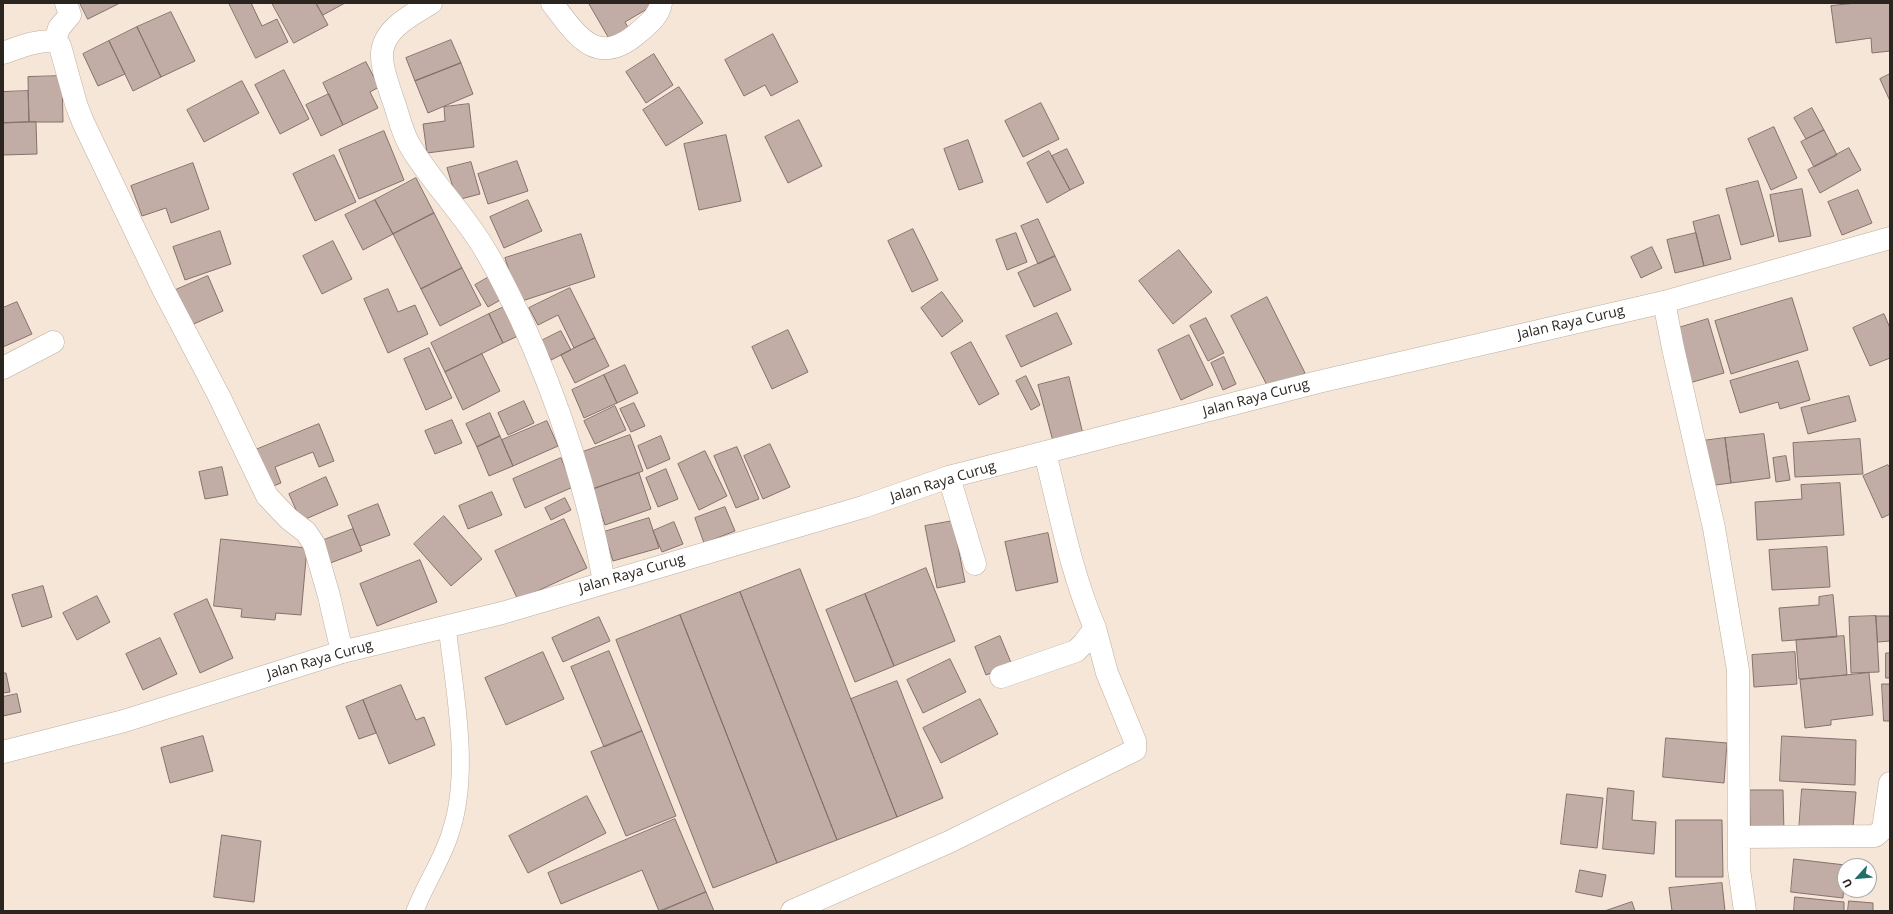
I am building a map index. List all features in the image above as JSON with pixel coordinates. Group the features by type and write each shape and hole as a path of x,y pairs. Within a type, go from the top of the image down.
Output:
{"street":[{"path":"55,41 59,28 70,15 66,3"},
{"path":"431,3 402,22 385,42 382,54 390,89 408,142 424,167 456,208 485,250 520,317 548,387 578,471 598,549 604,582"},
{"path":"552,3 576,34 590,45 608,49 620,45 647,25 656,16 661,3"},
{"path":"3,53 31,43 55,41"},
{"path":"55,41 63,51 76,104 94,145 164,291 219,396 268,496 289,519 306,532 314,544 329,596 342,652"},
{"name":"Jalan Raya Curug","path":"3,752 124,721 342,652 502,613 863,506 949,478 1318,382 1664,302 1890,238"},
{"path":"1664,302 1672,348 1714,528 1738,670 1739,869 1744,911"},
{"path":"3,368 53,342"},
{"path":"792,911 949,842 1135,750 1135,741 1107,674 1095,628 1086,608 1070,555 1046,453"},
{"path":"949,478 975,564"},
{"path":"1001,678 1076,651 1095,628"},
{"path":"1739,837 1875,836 1883,829 1890,783"}],"lane":[{"path":"414,911 452,830 461,771 458,718 447,626"}],"building":[{"path":"80,3 120,3 88,19"},
{"path":"229,3 251,3 262,26 277,19 288,42 256,58"},
{"path":"272,3 316,3 328,25 294,43"},
{"path":"316,3 345,3 323,15"},
{"path":"650,3 652,6 625,22 630,31 611,42 589,4"},
{"path":"1857,3 1890,3 1890,51 1872,53 1871,38 1836,43 1831,6"},
{"path":"171,12 195,61 161,77 137,27"},
{"path":"137,27 161,77 133,91 109,41"},
{"path":"773,34 798,82 771,96 765,85 744,96 725,60"},
{"path":"451,40 461,63 415,81 406,58"},
{"path":"109,41 125,74 98,86 83,54"},
{"path":"654,54 673,85 646,103 626,72"},
{"path":"366,62 379,87 370,92 378,108 343,125 323,83"},
{"path":"461,63 473,94 428,113 415,81"},
{"path":"284,70 309,119 280,134 255,85"},
{"path":"1890,74 1890,101 1880,79"},
{"path":"62,76 63,122 29,122 28,77"},
{"path":"242,81 259,113 204,142 187,110"},
{"path":"679,87 703,123 666,146 643,110"},
{"path":"28,91 29,122 3,123 3,92"},
{"path":"329,94 343,125 321,136 306,105"},
{"path":"1041,103 1059,139 1023,157 1005,121"},
{"path":"469,104 474,147 427,153 423,124 445,121 444,107"},
{"path":"1812,108 1824,130 1806,139 1794,118"},
{"path":"799,120 822,166 788,183 765,137"},
{"path":"36,122 37,154 3,155 3,123"},
{"path":"1774,127 1797,178 1771,190 1748,139"},
{"path":"1824,130 1837,155 1814,167 1801,142"},
{"path":"384,131 404,180 359,199 339,150"},
{"path":"726,135 741,201 699,210 684,144"},
{"path":"968,140 983,182 959,190 944,149"},
{"path":"1849,148 1861,170 1820,193 1808,170"},
{"path":"1067,149 1084,183 1070,190 1052,156"},
{"path":"1049,151 1070,190 1047,203 1027,163"},
{"path":"334,155 356,202 315,221 293,174"},
{"path":"517,161 528,191 488,204 478,174"},
{"path":"471,162 480,194 457,200 447,168"},
{"path":"193,163 209,209 171,223 166,208 142,216 131,186"},
{"path":"416,178 434,213 393,234 375,200"},
{"path":"1758,181 1774,236 1741,245 1726,189"},
{"path":"1802,189 1811,236 1779,242 1770,195"},
{"path":"1858,190 1872,223 1842,235 1828,202"},
{"path":"375,200 393,234 363,250 345,215"},
{"path":"528,200 542,231 504,248 490,217"},
{"path":"434,213 462,268 421,289 393,234"},
{"path":"1719,215 1731,259 1704,266 1693,222"},
{"path":"1038,219 1055,256 1038,264 1021,226"},
{"path":"913,229 938,280 912,292 888,241"},
{"path":"220,231 231,264 185,280 173,247"},
{"path":"1016,233 1027,262 1007,270 996,240"},
{"path":"1696,233 1704,266 1675,273 1667,240"},
{"path":"581,234 595,277 519,302 505,258"},
{"path":"333,241 352,279 322,294 303,256"},
{"path":"1652,247 1662,268 1641,278 1631,257"},
{"path":"1179,250 1212,292 1173,324 1139,281"},
{"path":"1055,256 1071,290 1034,307 1018,273"},
{"path":"462,268 481,305 440,326 421,289"},
{"path":"208,276 223,311 187,327 171,292"},
{"path":"489,277 502,299 488,307 475,285"},
{"path":"570,288 595,338 574,348 558,315 538,325 529,308"},
{"path":"388,289 398,312 415,305 428,334 388,353 364,299"},
{"path":"942,292 963,321 942,337 921,308"},
{"path":"1267,297 1305,373 1270,391 1231,316"},
{"path":"1792,298 1808,350 1731,374 1715,321"},
{"path":"17,302 32,334 3,347 3,308"},
{"path":"506,306 520,335 503,343 489,314"},
{"path":"1057,313 1072,344 1021,367 1006,336"},
{"path":"489,314 503,343 445,372 431,343"},
{"path":"1884,314 1890,328 1890,358 1870,366 1853,328"},
{"path":"1206,318 1224,353 1208,361 1190,326"},
{"path":"1708,319 1724,373 1686,384 1675,329"},
{"path":"788,330 808,372 772,389 752,347"},
{"path":"561,331 571,350 551,360 541,341"},
{"path":"1189,335 1213,385 1181,400 1158,350"},
{"path":"595,338 609,366 575,383 561,355"},
{"path":"971,342 999,394 979,405 951,353"},
{"path":"429,348 452,398 426,410 404,359"},
{"path":"482,354 500,391 463,410 445,372"},
{"path":"1224,357 1236,384 1223,390 1211,363"},
{"path":"1798,361 1810,400 1780,409 1778,402 1740,413 1730,381"},
{"path":"625,365 638,393 617,403 604,375"},
{"path":"604,375 617,403 584,418 572,390"},
{"path":"1026,376 1040,405 1031,410 1016,381"},
{"path":"1069,377 1084,438 1054,445 1038,385"},
{"path":"1849,396 1856,421 1808,434 1801,408"},
{"path":"524,401 534,423 508,435 498,413"},
{"path":"634,403 645,426 631,432 620,409"},
{"path":"615,406 626,430 595,444 584,421"},
{"path":"490,413 500,436 477,447 466,424"},
{"path":"452,420 462,443 435,454 425,431"},
{"path":"547,421 558,446 513,466 502,440"},
{"path":"319,424 334,461 319,467 313,452 275,467 281,483 268,488 253,451"},
{"path":"1764,434 1770,478 1731,483 1725,438"},
{"path":"630,435 643,471 593,489 580,453"},
{"path":"500,436 513,466 489,476 477,447"},
{"path":"661,436 670,459 647,469 638,446"},
{"path":"1725,438 1731,483 1708,486 1702,441"},
{"path":"1860,439 1863,474 1795,477 1793,443"},
{"path":"770,444 790,487 763,499 744,456"},
{"path":"737,447 759,499 736,508 714,456"},
{"path":"705,451 727,496 699,510 678,464"},
{"path":"1786,456 1790,480 1776,482 1773,458"},
{"path":"561,458 573,487 525,508 513,479"},
{"path":"1888,465 1890,468 1890,514 1882,518 1863,476"},
{"path":"222,467 228,495 205,499 199,472"},
{"path":"666,469 678,499 658,507 646,478"},
{"path":"639,473 651,509 605,525 593,489"},
{"path":"326,477 338,505 301,521 289,494"},
{"path":"1840,483 1844,535 1757,540 1755,502 1802,499 1801,485"},
{"path":"492,492 502,515 468,529 459,506"},
{"path":"565,498 571,510 551,520 545,508"},
{"path":"378,504 390,535 360,546 348,516"},
{"path":"725,507 735,531 704,543 695,518"},
{"path":"444,516 482,559 451,586 414,544"},
{"path":"649,518 659,548 613,561 604,532"},
{"path":"564,519 587,568 518,600 495,551"},
{"path":"953,521 965,582 937,588 925,526"},
{"path":"674,522 683,544 662,552 653,531"},
{"path":"353,529 362,551 325,565 316,543"},
{"path":"1048,533 1058,582 1016,591 1005,542"},
{"path":"221,539 307,548 301,615 276,613 275,620 241,617 242,609 214,606"},
{"path":"1827,547 1830,587 1772,590 1769,550"},
{"path":"420,560 437,602 377,626 360,584"},
{"path":"926,568 955,641 894,666 865,594"},
{"path":"800,569 897,817 837,840 740,592"},
{"path":"43,586 52,617 22,627 12,595"},
{"path":"740,592 837,840 777,863 680,615"},
{"path":"865,594 894,666 855,682 826,610"},
{"path":"1833,595 1837,637 1782,641 1779,608 1819,605 1819,597"},
{"path":"97,596 110,622 77,640 63,613"},
{"path":"207,599 233,658 200,673 174,614"},
{"path":"680,615 777,863 713,888 616,640"},
{"path":"1876,616 1890,616 1890,641 1878,642"},
{"path":"1876,616 1879,672 1851,673 1849,617"},
{"path":"599,617 610,641 563,662 552,638"},
{"path":"1000,636 1012,665 986,675 975,647"},
{"path":"1844,636 1847,675 1799,679 1796,640"},
{"path":"160,638 177,674 143,690 126,654"},
{"path":"609,651 642,731 604,747 571,667"},
{"path":"543,652 564,699 506,725 485,678"},
{"path":"1795,652 1797,684 1754,687 1752,655"},
{"path":"1886,653 1890,653 1890,678 1886,678"},
{"path":"950,659 966,692 923,713 907,680"},
{"path":"3,673 6,673 10,692 3,693"},
{"path":"1869,673 1873,715 1831,720 1831,725 1805,728 1800,680"},
{"path":"897,681 943,798 897,817 851,699"},
{"path":"1882,684 1890,684 1890,721 1884,721"},
{"path":"401,685 416,720 424,717 435,745 389,764 363,700"},
{"path":"17,694 21,712 3,716 3,697"},
{"path":"980,699 998,734 941,763 923,728"},
{"path":"363,700 376,733 359,739 346,707"},
{"path":"642,731 676,816 626,836 591,752"},
{"path":"203,736 213,771 170,783 161,748"},
{"path":"1782,736 1856,740 1855,785 1780,781"},
{"path":"1666,738 1727,743 1724,783 1663,777"},
{"path":"1608,788 1634,791 1632,820 1656,822 1654,854 1603,849"},
{"path":"1802,789 1856,792 1853,828 1799,831"},
{"path":"1750,790 1783,790 1784,833 1751,834"},
{"path":"1567,794 1603,798 1597,848 1561,844"},
{"path":"587,796 606,833 528,873 509,836"},
{"path":"675,819 706,892 659,911 642,870 561,904 548,873"},
{"path":"1676,820 1722,820 1723,877 1676,877"},
{"path":"222,835 261,841 254,902 214,897"},
{"path":"1794,859 1837,864 1837,897 1791,892"},
{"path":"1580,870 1606,875 1602,897 1576,892"},
{"path":"1722,883 1725,911 1672,911 1669,888"},
{"path":"706,892 714,911 662,911"},
{"path":"1795,897 1844,902 1844,911 1794,911"},
{"path":"1849,901 1873,903 1873,911 1848,911"},
{"path":"1632,902 1635,911 1605,911"}]}
